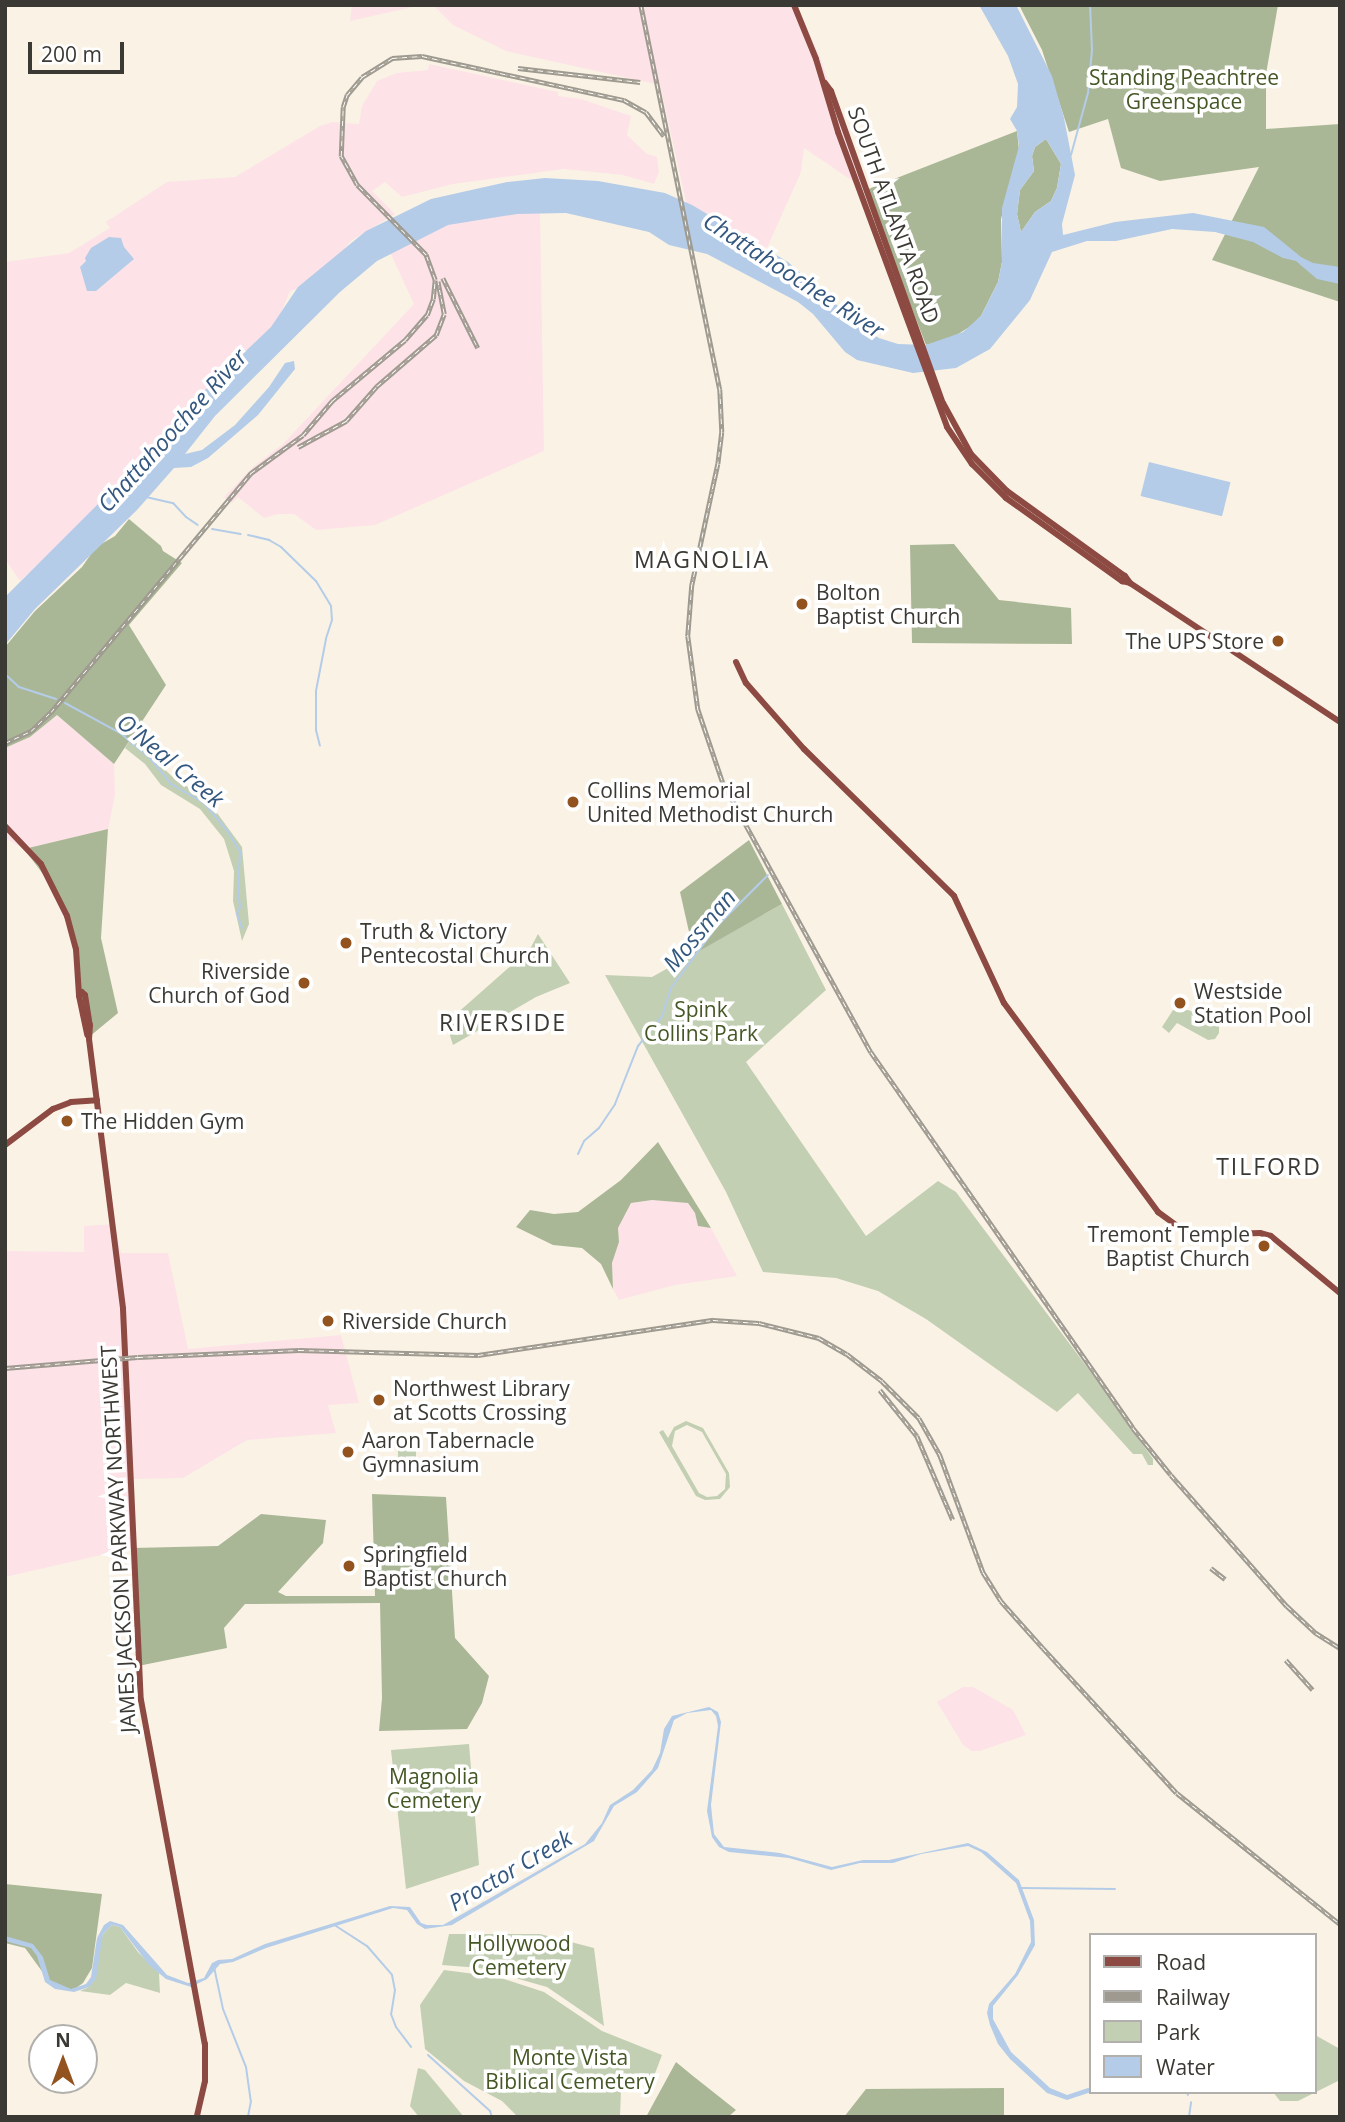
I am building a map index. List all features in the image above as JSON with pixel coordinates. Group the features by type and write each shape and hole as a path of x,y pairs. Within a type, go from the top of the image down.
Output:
{"main road":[{"name":"SOUTH ATLANTA ROAD","path":"794,5 804,25 825,83 825,93 842,144 934,389"},
{"path":"934,389 952,437 992,486 1122,581 1130,583 1340,722"},
{"path":"934,389 955,429 982,467 1007,491 1125,576 1130,583"},
{"path":"736,662 746,683 804,749 954,896 1004,1003 1158,1212 1179,1227 1202,1235 1260,1233 1271,1236 1340,1293"},
{"name":"JAMES JACKSON PARKWAY NORTHWEST","path":"5,826 33,854 57,892 72,930 82,992 84,1026 89,1040 118,1253 141,1700 206,2056 203,2094 197,2117"},
{"path":"5,1145 53,1109 71,1102 97,1100"}],"shaded area":[{"path":"352,5 422,5 350,21"},
{"path":"433,5 797,5 821,60 866,190 804,148 801,172 767,248 687,206 660,85 506,51 453,25"},
{"path":"429,64 558,92 558,96 581,99 631,116 627,135 647,154 657,157 659,172 654,184 623,175 564,169 453,184 402,197 385,182 372,191 395,214 352,240 314,284 290,291 278,320 213,393 191,405 173,432 96,510 20,581 5,559 5,262 69,253 110,228 106,222 167,182 235,177 320,126 332,122 359,124 362,106 377,81 397,73 428,70"},
{"path":"540,209 544,451 375,525 316,530 294,514 278,514 264,518 238,497 232,503 224,497 253,467 283,444 414,304 389,250 431,224"},
{"path":"57,715 114,764 115,795 108,829 24,849 5,838 5,748 30,737"},
{"path":"652,1200 688,1203 695,1213 698,1226 711,1228 737,1276 675,1285 619,1300 613,1289 612,1263 619,1242 618,1228 631,1203"},
{"path":"115,1224 121,1253 168,1253 188,1349 341,1335 359,1403 328,1405 336,1433 247,1440 183,1478 130,1479 132,1548 5,1577 5,1251 84,1252 84,1226"},
{"path":"963,1687 973,1687 1013,1710 1026,1735 980,1751 972,1751 963,1745 937,1702"}],"green space":[{"name":"Standing Peachtree Greenspace","path":"1019,5 1278,5 1266,74 1266,129 1340,124 1340,302 1212,260 1259,167 1160,181 1121,168 1108,119 1069,132 1042,50"},
{"path":"1017,131 1019,150 1001,219 1002,262 998,282 981,316 971,326 950,339 926,345 866,190"},
{"path":"1046,139 1061,164 1057,188 1051,201 1035,212 1021,232 1017,214 1020,190 1034,171 1032,156 1035,147"},
{"path":"129,519 161,546 163,551 182,563 129,625 166,685 114,764 57,715 30,737 5,748 5,647 35,611 82,567 96,547 115,536"},
{"path":"954,544 999,600 1071,608 1072,644 912,643 910,545"},
{"path":"131,738 176,780 206,798 242,847 249,924 242,941 233,901 234,871 224,839 200,809 161,785 145,764 125,748"},
{"path":"108,829 101,938 118,1013 89,1037 68,920 46,878 24,849"},
{"path":"749,840 782,904 694,954 680,892"},
{"name":"Spink Collins Park","path":"782,904 826,990 746,1062 866,1236 938,1181 956,1192 1093,1375 1153,1459 1153,1465 1148,1465 1142,1454 1133,1454 1078,1393 1057,1412 926,1319 878,1291 836,1278 763,1272 726,1192 605,975 652,977"},
{"path":"538,934 570,983 536,997 453,1045 446,1023 530,949"},
{"path":"1173,1010 1188,1010 1219,1022 1219,1033 1215,1039 1208,1040 1177,1023 1169,1033 1162,1027"},
{"path":"658,1142 711,1228 698,1226 695,1213 688,1203 652,1200 631,1203 618,1228 619,1242 612,1263 613,1289 601,1264 582,1248 553,1245 516,1227 530,1210 554,1214 578,1212 621,1180"},
{"path":"686,1421 703,1428 729,1473 730,1487 720,1499 705,1500 696,1496 659,1432 663,1430 668,1438 674,1427","holes":["687,1425 702,1432 726,1474 725,1489 717,1496 707,1497 699,1493 672,1446 675,1431"]},
{"path":"398,1436 416,1436 416,1475 398,1475"},
{"path":"372,1494 446,1497 455,1638 489,1676 482,1703 467,1729 379,1731 382,1698 380,1603 245,1604 224,1628 227,1648 138,1666 132,1548 218,1546 261,1514 326,1520 323,1543 278,1592 286,1596 375,1596"},
{"name":"Magnolia Cemetery","path":"469,1744 479,1865 406,1889 391,1750"},
{"path":"5,1884 102,1894 92,1968 83,1983 72,1991 52,1985 25,1948 5,1943"},
{"path":"112,1925 120,1927 138,1952 159,1973 160,1993 126,1983 110,1995 80,1991 89,1987 103,1934"},
{"name":"Hollywood Cemetery","path":"449,1934 540,1934 594,1948 604,2026 547,1987 480,1968 442,1965"},
{"name":"Monte Vista Biblical Cemetery","path":"444,1970 498,1977 544,1992 602,2031 662,2055 654,2076 627,2074 621,2090 620,2117 518,2117 502,2101 464,2081 425,2049 420,2005"},
{"path":"1317,2036 1340,2049 1340,2080 1317,2092"},
{"path":"676,2062 736,2110 728,2117 646,2117"},
{"path":"418,2068 425,2070 464,2117 419,2117 410,2106"},
{"path":"1004,2088 1004,2117 844,2117 866,2089"},
{"path":"1275,2094 1312,2094 1298,2101 1280,2101"}],"water":[{"name":"Chattahoochee River","path":"979,5 1016,5 1052,76 1064,118 1075,175 1062,224 1063,235 1115,222 1193,213 1264,227 1301,257 1313,263 1340,267 1340,284 1317,279 1296,261 1283,258 1253,242 1215,232 1172,229 1116,241 1087,241 1052,252 1030,300 990,349 956,368 913,373 857,360 845,352 813,314 798,302 707,254 669,245 649,232 566,213 517,214 448,225 377,261 340,292 215,416 185,454 202,450 235,425 269,387 285,363 294,361 295,369 258,415 208,458 191,467 174,468 137,510 35,609 5,645 5,597 154,448 201,394 271,327 298,287 366,231 431,199 507,182 545,178 598,181 665,193 692,205 788,262 863,328 879,338 898,344 926,345 963,332 981,316 998,282 1002,262 1002,208 1019,146 1017,131 1010,119 1017,107 1018,84 1008,56","holes":["1046,139 1061,164 1057,188 1051,201 1035,212 1021,232 1017,214 1020,190 1034,171 1032,156 1035,147"]},
{"path":"109,237 121,238 124,247 134,259 96,291 87,291 80,267 86,261 91,248"},
{"path":"1149,462 1231,482 1222,516 1141,496"},
{"path":"709,1707 718,1712 721,1722 711,1805 714,1834 724,1847 780,1853 832,1867 863,1860 889,1860 968,1843 987,1852 1019,1880 1034,1920 1035,1945 1018,1975 993,2006 993,2019 1011,2052 1050,2088 1067,2095 1090,2087 1090,2092 1067,2100 1047,2093 1010,2059 998,2044 990,2025 987,2013 989,2004 1015,1974 1031,1942 1030,1921 1016,1883 981,1852 968,1846 921,1854 893,1863 860,1863 831,1870 789,1858 729,1852 719,1847 712,1837 707,1811 718,1726 716,1716 711,1710 687,1713 674,1720 658,1768 637,1792 614,1806 594,1841 452,1925 425,1929 417,1924 407,1910 393,1908 266,1948 233,1962 220,1964 207,1979 191,1987 166,1979 149,1965 120,1927 112,1925 103,1934 96,1979 89,1987 74,1992 55,1989 45,1982 37,1956 31,1948 5,1941 5,1936 33,1944 43,1957 50,1980 71,1989 86,1984 91,1977 97,1938 104,1925 110,1921 123,1925 167,1975 188,1983 204,1978 212,1963 218,1960 232,1959 265,1944 390,1906 410,1907 421,1923 443,1925 585,1844 602,1823 610,1805 633,1790 652,1770 660,1753 664,1729 672,1716"}],"waterway":[{"path":"1071,155 1088,93 1092,50 1090,5"},
{"path":"146,497 173,503 198,525"},
{"path":"212,529 241,534"},
{"path":"248,535 269,540 281,547 316,581 331,606 332,620 316,691 316,730 320,746"},
{"path":"5,674 19,687 56,699"},
{"name":"O'Neal Creek","path":"65,703 120,733 150,758 171,784 204,803 226,829 240,851 240,907 237,914 242,928"},
{"name":"Mossman","path":"578,1154 584,1141 599,1128 615,1104 638,1046 662,1016 671,988 717,926 768,875"},
{"path":"1022,1888 1115,1889"},
{"path":"336,1926 367,1946 392,1975 395,1990 391,2014 396,2027 411,2047"},
{"path":"214,1967 223,2009 246,2067 251,2101 248,2117"},
{"path":"428,2055 490,2111 492,2117"},
{"name":"Proctor Creek","path":"1189,2117 1191,2102"}],"railway":[{"path":"641,5 720,389 722,432 718,464 692,585 688,636 698,709 723,783 871,1052 1133,1428 1287,1606 1316,1633 1340,1648"},
{"path":"5,743 31,731 51,712 251,473 303,435 332,401 405,340 427,315 433,299 435,280 426,255 357,185 341,156 343,107 347,95 362,77 392,58 422,56 624,100 646,112 664,136"},
{"path":"518,68 640,82"},
{"path":"443,278 478,348"},
{"path":"298,447 346,421 377,386 436,335 444,314 438,282"},
{"path":"5,1368 138,1357 299,1350 478,1355 713,1320 759,1323 819,1338 847,1354 882,1381 919,1418 940,1455 983,1572 1001,1601 1177,1793 1340,1924"},
{"path":"880,1390 917,1436 953,1520"},
{"path":"1211,1568 1225,1579"},
{"path":"1286,1660 1313,1690"}],"place":[{"name":"Bolton Baptist Church","path":"802,604"},
{"name":"The UPS Store","path":"1278,641"},
{"name":"Collins Memorial United Methodist Church","path":"573,802"},
{"name":"Truth & Victory Pentecostal Church","path":"346,943"},
{"name":"Riverside Church of God","path":"304,983"},
{"name":"Westside Station Pool","path":"1180,1003"},
{"name":"The Hidden Gym","path":"67,1121"},
{"name":"Tremont Temple Baptist Church","path":"1264,1246"},
{"name":"Riverside Church","path":"328,1321"},
{"name":"Northwest Library at Scotts Crossing","path":"379,1400"},
{"name":"Aaron Tabernacle Gymnasium","path":"348,1452"},
{"name":"Springfield Baptist Church","path":"349,1566"}],"district":[{"name":"MAGNOLIA","path":"702,559"},
{"name":"RIVERSIDE","path":"503,1022"},
{"name":"TILFORD","path":"1269,1166"}]}
